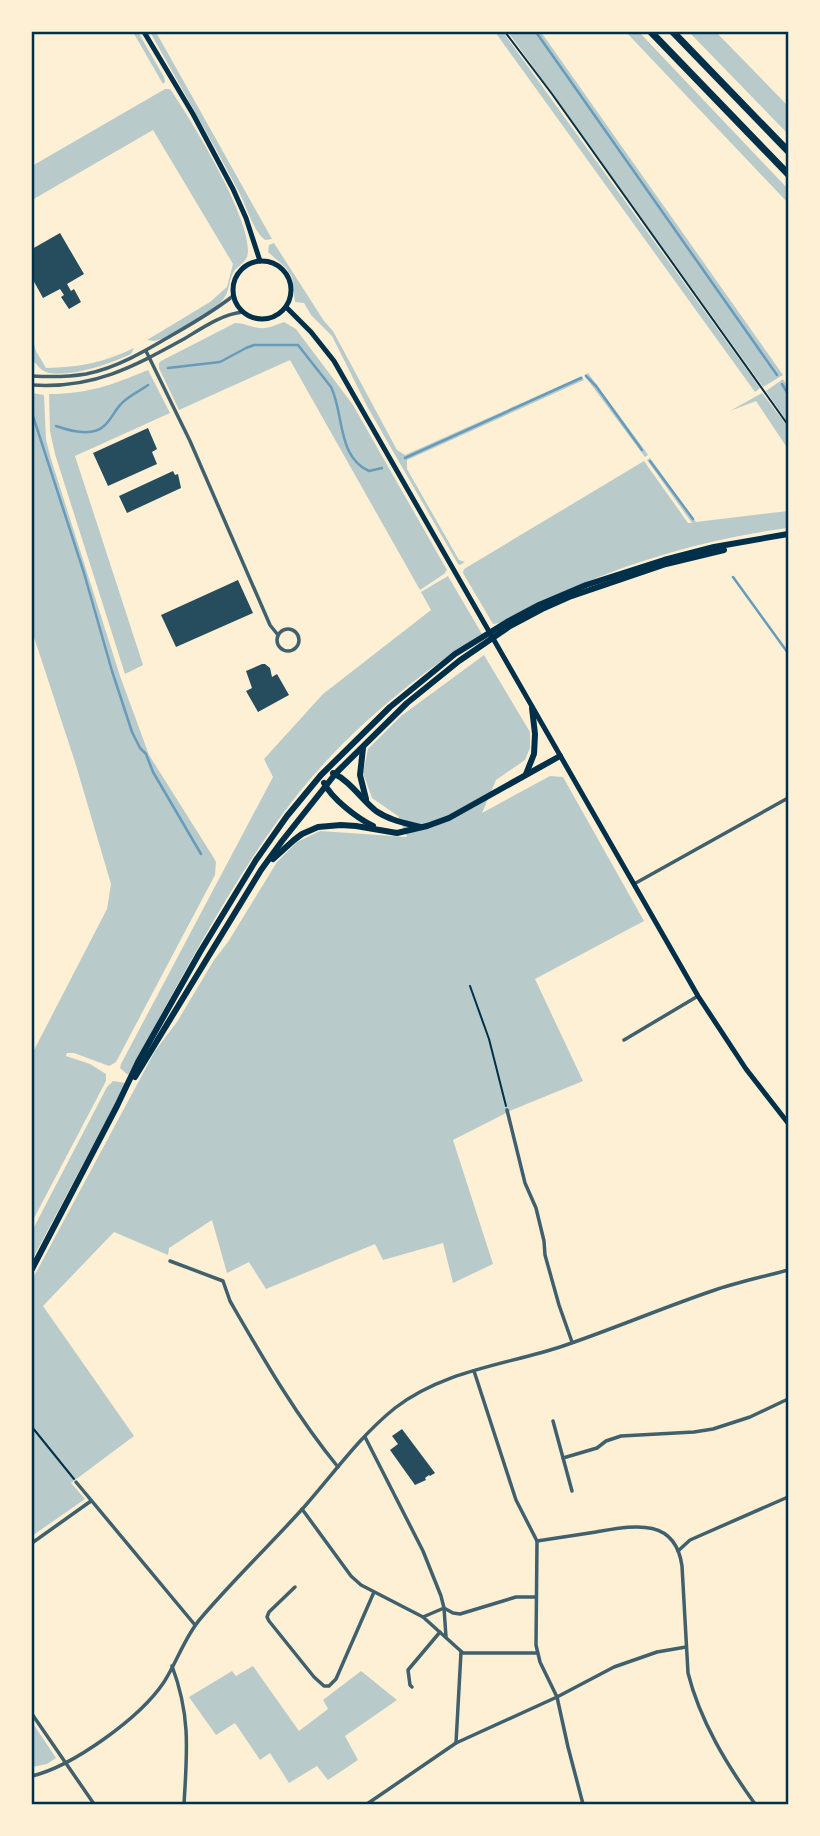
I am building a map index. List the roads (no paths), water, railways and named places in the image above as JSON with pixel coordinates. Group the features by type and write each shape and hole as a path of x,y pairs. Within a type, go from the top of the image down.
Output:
{"highway":[{"path":"651,32 789,174"},
{"path":"673,32 789,151"}],"main road":[{"path":"144,32 193,114 233,189 260,261"},
{"path":"260,261 271,262 280,267 291,286 286,307 271,318 251,317 237,305 233,296 236,276 250,263 260,261"},
{"path":"286,307 334,361 698,996 746,1069 789,1123"},
{"path":"32,1269 200,952 256,860 287,816 323,773 390,707 457,657 539,605 586,585 664,560 714,547 789,534"},
{"path":"141,1062 261,870 325,786 363,745 457,657"},
{"path":"526,774 534,754 532,708"},
{"path":"363,745 359,775 369,804"},
{"path":"261,870 294,840 311,830 341,825 397,832 421,828 449,818 560,756"},
{"path":"323,773 336,774 375,810 389,818 421,828"},
{"path":"323,773 325,786 331,794 365,822 378,829"}],"street":[{"path":"32,376 87,374 110,367 146,351 215,310 233,296"},
{"path":"32,385 66,385 110,376 214,322 243,312"},
{"path":"146,351 190,441 270,625 278,635 278,646 288,651 298,646 299,640 293,631 288,629 278,635"},
{"path":"634,884 789,799"},
{"path":"624,1040 698,996"},
{"path":"507,1110 525,1183 536,1208 555,1292 572,1342"},
{"path":"170,1261 223,1281 230,1301 298,1414 338,1467"},
{"path":"32,1776 65,1763 132,1716 159,1688 195,1625 365,1437 395,1408 452,1377 564,1345 714,1290 789,1270"},
{"path":"474,1370 516,1500 537,1541 537,1653 557,1697 583,1804"},
{"path":"563,1458 597,1448 606,1441 621,1436 713,1429 750,1417 789,1399"},
{"path":"552,1421 572,1491"},
{"path":"365,1437 423,1551 441,1596 446,1638"},
{"path":"76,1482 195,1625"},
{"path":"678,1551 690,1540 789,1497"},
{"path":"32,1543 91,1501"},
{"path":"302,1509 351,1576 361,1585 423,1617 461,1652 537,1653"},
{"path":"537,1541 633,1525 654,1528 674,1543 682,1566 688,1673 699,1711 755,1804"},
{"path":"295,1587 266,1615 324,1686 329,1686 336,1679 374,1592"},
{"path":"444,1608 460,1614 518,1597 537,1597"},
{"path":"423,1617 444,1608"},
{"path":"412,1687 408,1670 440,1632"},
{"path":"367,1804 456,1743 557,1697 614,1667 657,1652 687,1647"},
{"path":"456,1743 461,1652"},
{"path":"172,1667 187,1730 184,1804"},
{"path":"32,1714 94,1804"}],"waterway":[{"path":"536,32 777,375"},
{"path":"168,368 220,362 254,345 298,345 331,387 351,456 369,471 382,468"},
{"path":"586,376 642,450"},
{"path":"405,458 581,378"},
{"path":"782,384 788,394"},
{"path":"56,426 81,432 99,429 124,401 148,385"},
{"path":"32,413 132,732 201,854"},
{"path":"650,461 693,519"},
{"path":"733,577 788,653"}]}
